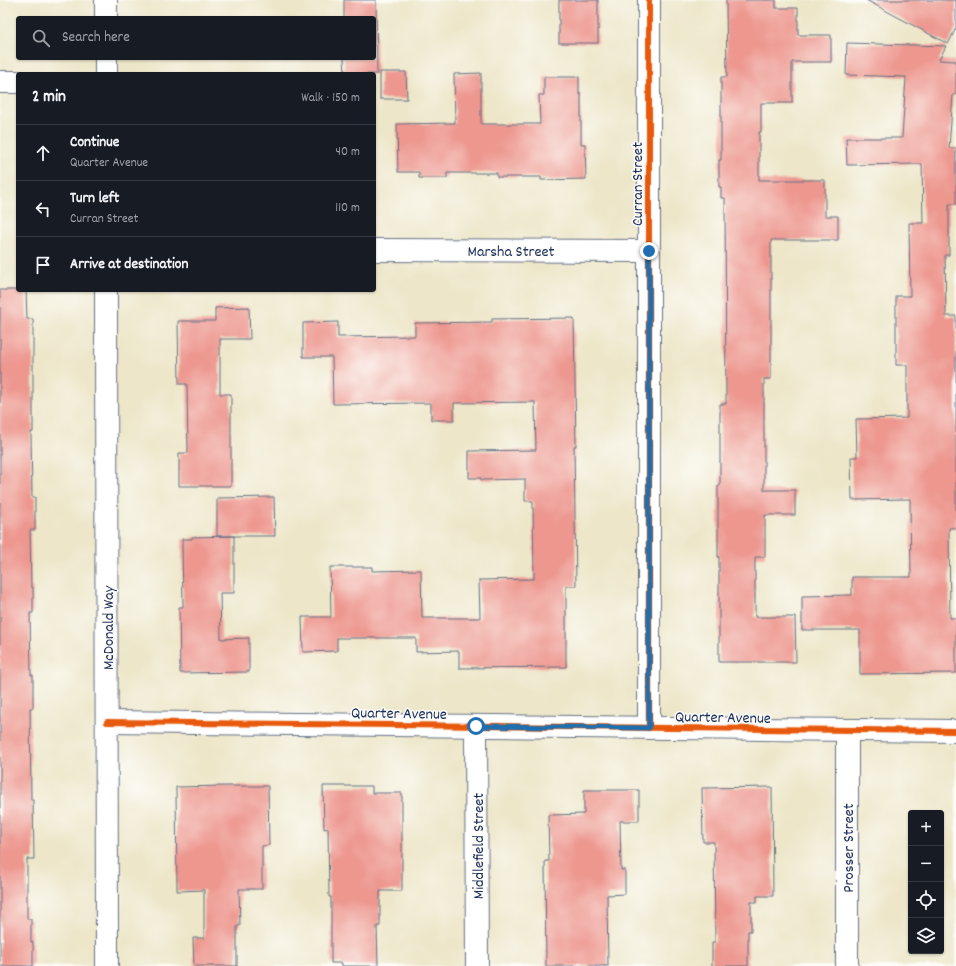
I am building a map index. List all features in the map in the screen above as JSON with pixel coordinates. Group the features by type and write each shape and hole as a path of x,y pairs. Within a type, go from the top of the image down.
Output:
{"street":[{"path":"106,0 106,16"},
{"name":"Curran Street","path":"649,0 649,728"},
{"path":"106,60 106,72"},
{"path":"0,82 16,82"},
{"name":"Marsha Street","path":"376,250 649,251"},
{"name":"McDonald Way","path":"106,292 107,966"},
{"name":"Quarter Avenue","path":"107,722 956,731"},
{"name":"Middlefield Street","path":"476,726 477,966"},
{"name":"Prosser Street","path":"847,730 847,966"}],"building":[{"path":"344,0 376,0 377,74 376,72 345,72 344,60 376,60 376,16 344,16"},
{"path":"559,0 598,0 598,43 559,43"},
{"path":"726,0 776,0 776,8 798,8 798,35 831,35 831,62 792,62 792,103 761,103 761,132 759,132 759,180 825,180 825,216 838,216 838,240 771,240 771,379 764,379 764,490 795,490 795,515 765,515 765,557 755,557 755,617 795,617 796,662 719,662 718,486 720,486 720,404 726,404 725,198 721,198 721,187 719,187 719,160 721,160 721,77 727,77"},
{"path":"866,0 956,0 956,28 948,44"},
{"path":"847,43 946,46 939,60 956,61 956,95 953,95 949,148 956,148 956,204 949,204 949,255 945,255 946,316 956,316 956,528 949,528 950,618 956,618 956,673 860,674 860,630 802,630 802,596 852,595 852,577 911,577 910,499 852,500 851,457 857,457 856,419 907,418 907,365 896,365 896,296 910,296 909,223 923,223 922,164 847,165 846,138 902,138 906,77 846,75"},
{"path":"380,72 406,72 407,99 380,99"},
{"path":"481,73 481,124 540,124 539,95 544,95 544,77 579,77 579,94 581,94 581,144 585,144 586,179 541,180 541,177 497,177 497,173 447,173 447,178 419,178 419,172 398,172 397,124 455,123 454,74"},
{"path":"0,290 16,290 16,292 26,292 27,319 33,319 33,432 31,432 32,497 35,497 35,530 30,530 31,587 33,587 33,613 30,613 33,708 30,708 31,800 33,800 34,859 27,859 27,919 31,919 33,966 0,966"},
{"path":"249,307 250,339 220,339 220,394 231,394 231,486 179,486 179,453 188,453 187,384 179,384 178,321 215,321 215,308"},
{"path":"574,318 576,586 566,586 566,667 459,668 459,651 416,652 416,638 337,638 337,651 303,652 302,617 331,617 330,567 372,567 372,571 421,570 422,618 480,618 479,580 534,579 533,501 525,501 525,479 481,480 481,478 469,478 469,451 536,450 535,402 454,403 454,420 431,420 431,403 333,404 332,357 303,357 303,323 338,322 338,337 415,336 415,323 492,322 492,319"},
{"path":"274,497 275,536 217,536 217,498"},
{"path":"234,536 234,593 220,593 221,639 249,638 249,672 180,673 179,607 183,607 182,539 192,539 192,537"},
{"path":"268,786 269,845 262,846 262,889 239,889 240,926 237,926 237,966 194,966 193,938 204,938 204,890 177,891 176,787"},
{"path":"323,786 372,786 372,793 402,793 402,891 380,891 380,926 377,926 378,966 342,966 342,963 331,963 331,897 329,897 328,828 324,829"},
{"path":"772,787 773,896 757,896 757,902 751,902 751,931 748,931 748,966 712,966 712,942 715,942 714,842 703,842 702,788"},
{"path":"584,790 639,790 639,821 620,821 621,870 625,870 625,894 607,895 608,966 546,966 545,861 549,861 548,815 584,814"}],"cycle path":[{"path":"649,0 649,728"},
{"path":"107,722 956,731"}],"route":[{"path":"476,726 649,728 649,251"}]}
